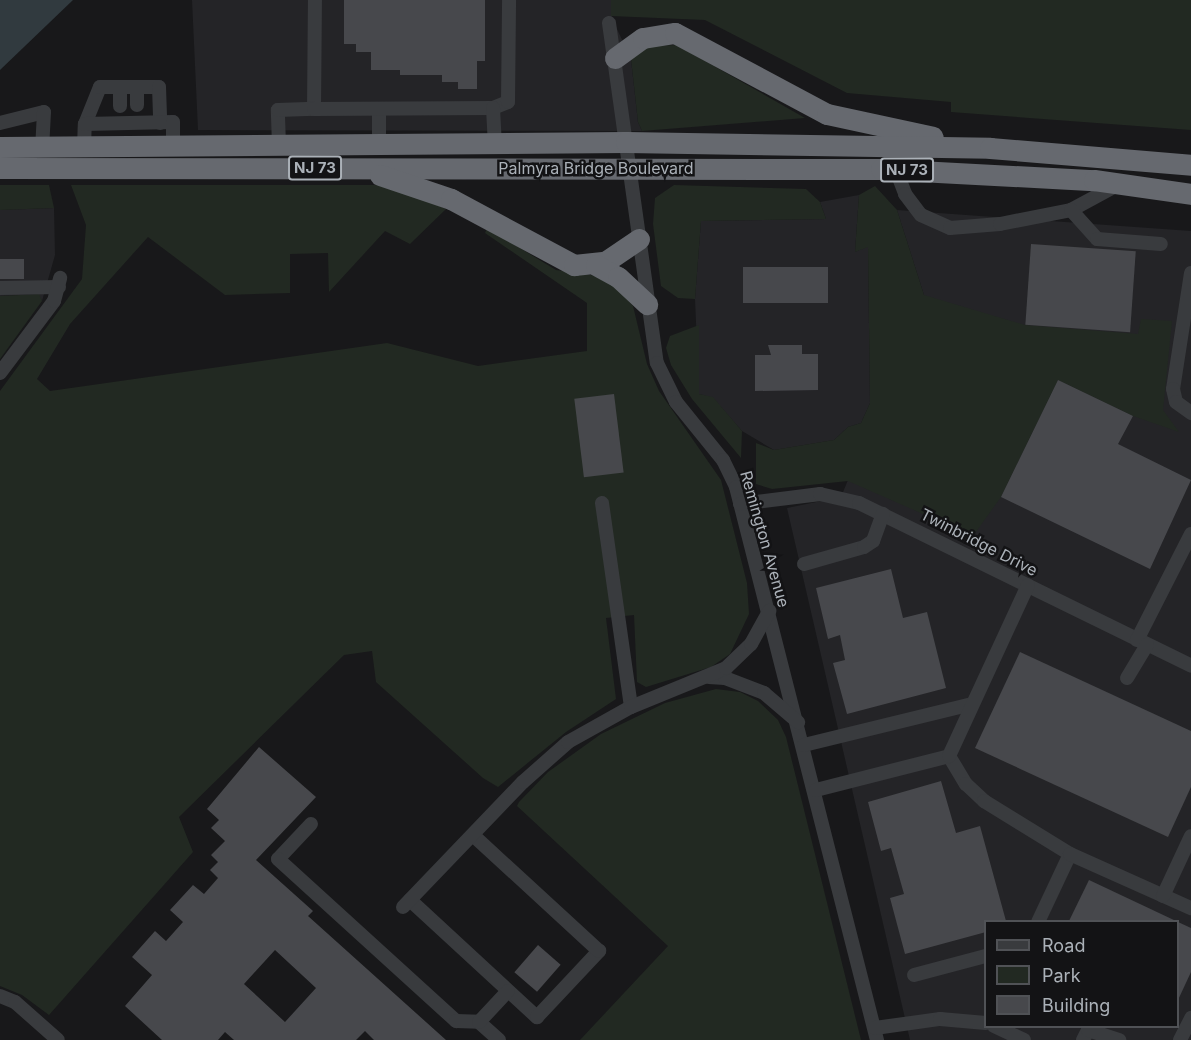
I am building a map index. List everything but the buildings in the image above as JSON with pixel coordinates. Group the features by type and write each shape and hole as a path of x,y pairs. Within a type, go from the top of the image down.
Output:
{"highway":[{"path":"615,58 643,38 675,33 839,118 990,148"},
{"name":"Palmyra Bridge Boulevard","path":"0,147 626,142 990,148 1191,165"},
{"name":"Palmyra Bridge Boulevard","path":"0,168 896,170 1120,184 1191,194"},
{"path":"356,168 452,199 564,261 596,265 618,277 646,304"},
{"path":"596,265 639,239"}],"street":[{"path":"314,109 315,0"},
{"path":"279,145 278,110 493,108 508,102 509,0"},
{"name":"Remington Avenue","path":"609,23 630,168 646,304 657,363 676,402 731,473 816,790 876,1034"},
{"path":"84,147 85,124 100,87 159,87 160,123"},
{"path":"120,87 120,106"},
{"path":"137,87 137,105"},
{"path":"493,108 495,142"},
{"path":"379,109 379,143"},
{"path":"0,123 44,112 42,147"},
{"path":"85,124 174,123 173,147"},
{"path":"896,170 905,195 921,215 951,228 1000,224 1071,210 1120,184"},
{"path":"1071,210 1096,239 1161,244"},
{"path":"1191,273 1173,389 1176,402 1191,413"},
{"path":"0,288 59,282 50,307 0,373"},
{"name":"Twinbridge Drive","path":"740,504 820,494 841,496 883,514 1191,666"},
{"path":"602,503 631,707"},
{"path":"804,564 864,548 873,541 883,514"},
{"path":"1127,678 1191,534"},
{"path":"949,756 1028,585"},
{"path":"473,835 599,951 537,1017 406,904 473,835 558,751 631,707 709,677 726,668 751,644 769,611"},
{"path":"709,677 725,678 764,693 798,722"},
{"path":"804,745 972,704"},
{"path":"816,790 949,756"},
{"path":"949,756 966,784 984,801 1070,854 1191,908"},
{"path":"311,824 278,859 456,1021 479,1022 499,1040"},
{"path":"1163,896 1191,836"},
{"path":"1038,920 1070,854"},
{"path":"914,975 984,957"},
{"path":"479,1022 508,991"},
{"path":"0,996 15,1002 58,1040"},
{"path":"1180,1040 1191,1018"},
{"path":"876,1034 940,1019 984,1023"},
{"path":"998,1028 1023,1040"},
{"path":"1085,1032 1119,1040"}],"shaded area":[{"path":"0,0 73,0 0,70"},
{"path":"192,0 611,0 611,16 631,59 638,122 642,131 198,130"},
{"path":"859,195 855,252 868,246 870,403 861,423 848,427 834,440 774,450 742,431 713,398 699,394 695,299 701,221 826,219 820,202"},
{"path":"54,208 55,255 42,301 38,294 0,296 0,210"},
{"path":"897,210 1191,231 1191,1040 910,1040 787,508 841,497 924,295"}],"green space":[{"path":"611,0 1191,0 1191,130 951,112 951,102 847,93 705,20 611,16"},
{"path":"677,45 805,118 642,131 638,122 631,59 650,46"},
{"path":"0,185 49,185 54,208 0,210"},
{"path":"71,185 375,185 412,192 446,209 410,244 385,231 329,292 328,253 290,254 290,293 225,295 148,237 70,324 37,379 50,391 387,343 478,366 587,351 587,303 485,233 487,228 556,270 598,276 616,286 633,306 647,364 659,391 721,480 747,583 749,614 730,654 711,667 646,687 637,682 634,615 606,618 616,699 566,732 498,787 483,778 376,682 372,651 344,655 179,817 193,852 49,1015 22,995 0,986 0,391 82,279 86,225"},
{"path":"674,185 806,189 820,202 826,219 701,221 695,299 678,298 661,286 653,224 655,198"},
{"path":"875,186 897,210 924,295 1025,325 1138,334 1141,319 1172,321 1163,410 1179,432 1133,416 1058,380 1001,497 973,536 848,481 772,489 756,484 756,443 774,450 834,440 848,427 861,423 870,403 868,247 855,252 859,195"},
{"path":"39,294 42,301 0,359 0,296"},
{"path":"699,325 699,394 713,397 742,431 741,458 692,399 671,365 666,348 670,336"},
{"path":"716,689 740,692 758,701 778,720 786,737 861,1040 580,1040 668,946 517,806 548,772 601,734 665,703"}]}
